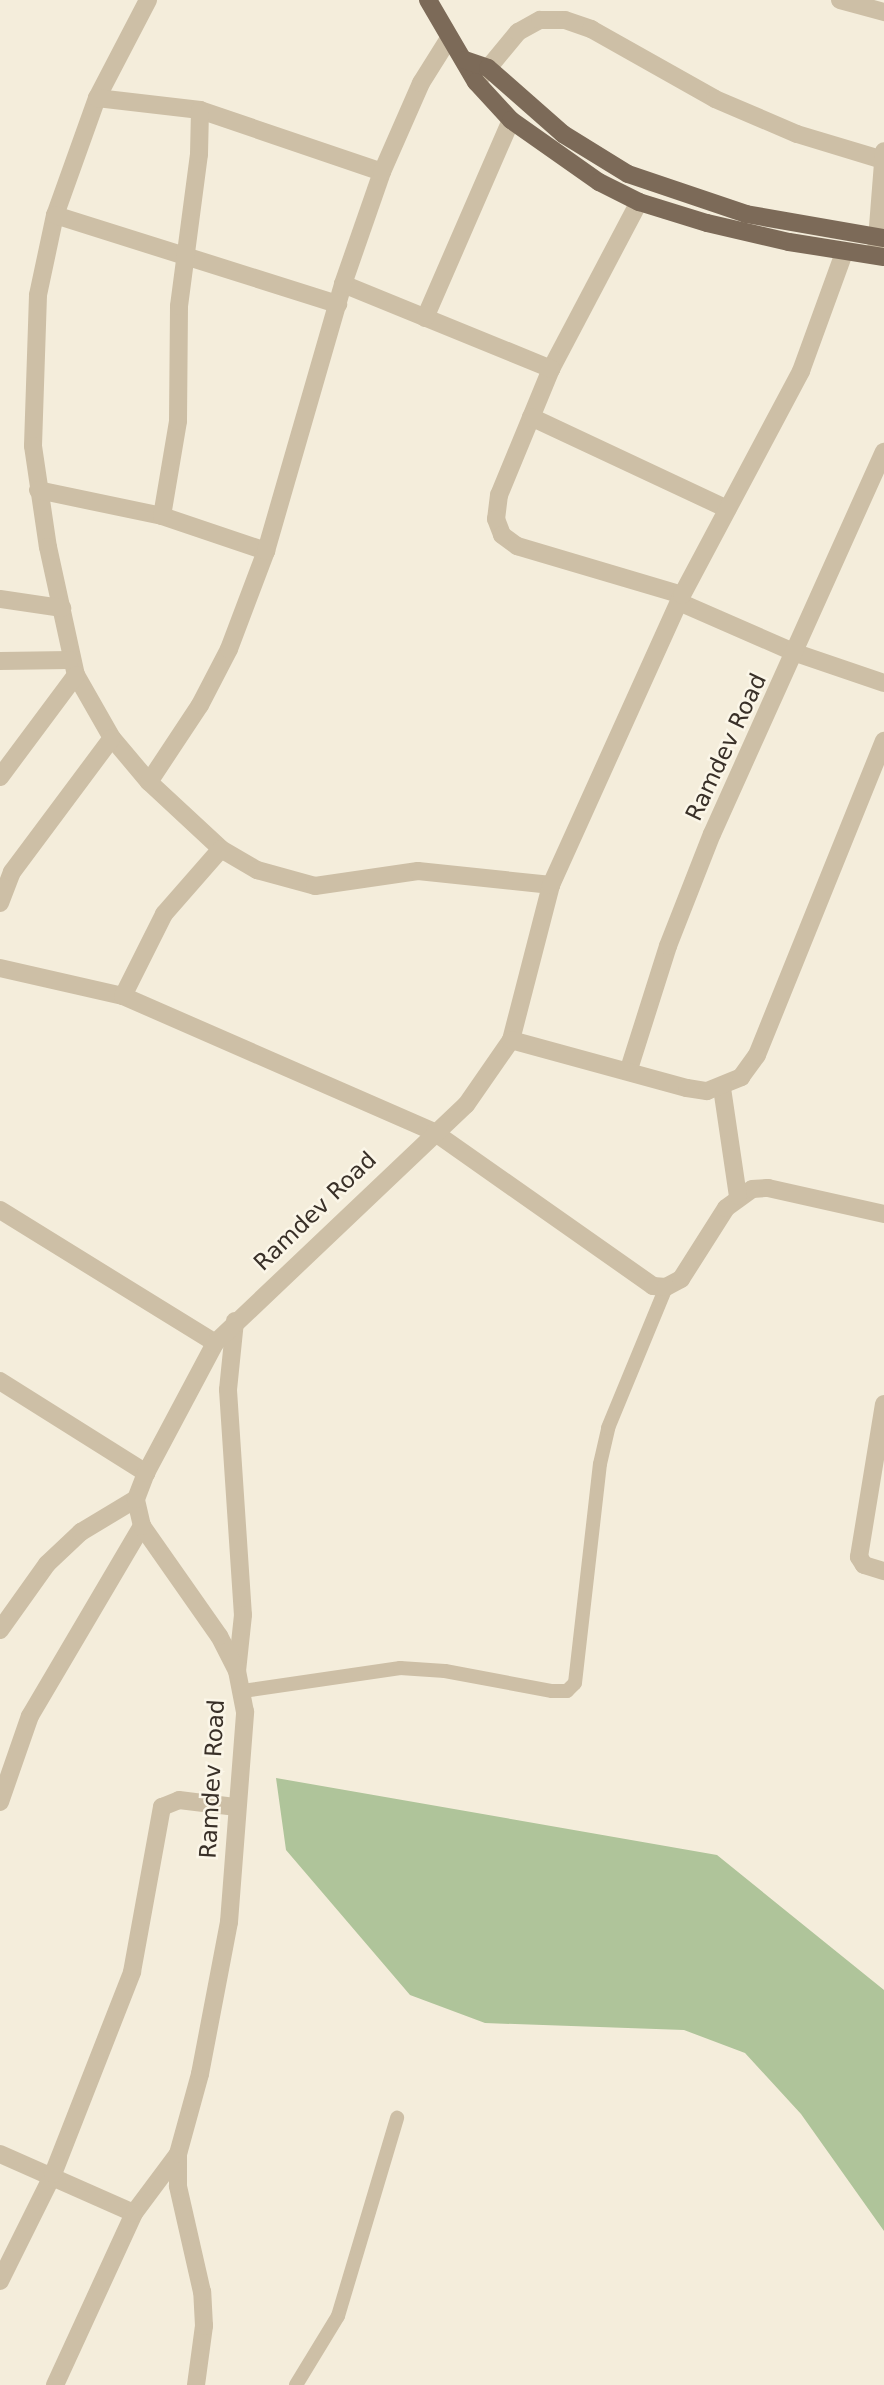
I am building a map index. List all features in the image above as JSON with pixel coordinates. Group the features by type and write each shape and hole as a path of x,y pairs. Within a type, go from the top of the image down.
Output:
{"main road":[{"path":"428,0 448,40 465,60 476,82 511,120 599,182 639,202 707,223 844,253 880,256"},
{"path":"465,60 488,68 563,134 628,174 746,214 881,237"}],"street":[{"path":"148,0 97,97 55,215 38,295 33,446 38,490 73,667 112,738 149,782 221,849 257,870 315,886 418,872 551,885"},
{"path":"840,0 884,12"},
{"path":"476,82 518,32 540,20 565,20 591,29 715,99 797,134 883,160"},
{"path":"149,782 200,705 229,649 266,551 343,284 382,172 421,83 448,40"},
{"path":"97,97 200,110 382,172"},
{"path":"162,516 178,421 179,306 188,255 200,110"},
{"path":"425,318 511,120"},
{"path":"880,256 884,152"},
{"path":"639,202 551,369 531,417 499,495 496,519 502,535 517,546 541,555 680,598 796,653 884,683"},
{"path":"55,215 338,304"},
{"path":"844,253 801,371 680,598 551,885 512,1040 629,1069 687,1088 722,1088 741,1077 757,1055 884,741"},
{"path":"343,284 551,369"},
{"path":"531,417 727,509"},
{"name":"Ramdev Road","path":"629,1069 668,946 712,834 796,653 884,452"},
{"path":"38,490 162,516 266,551"},
{"path":"0,599 62,608"},
{"path":"0,661 73,667"},
{"path":"0,776 73,667"},
{"path":"0,903 12,872 112,738"},
{"path":"123,996 164,914 221,849"},
{"path":"0,968 123,996 434,1132 635,1279 667,1287 686,1273 738,1196 768,1188 884,1214"},
{"name":"Ramdev Road","path":"196,2385 204,2326 202,2292 178,2186 178,2154 200,2074 229,1922 243,1691 237,1671 203,1609 142,1526 136,1499 146,1473 215,1343 434,1132 466,1105 512,1040"},
{"path":"722,1088 738,1196"},
{"path":"0,1210 215,1343"},
{"path":"235,1321 228,1390 243,1615 237,1671"},
{"path":"0,1381 146,1473"},
{"path":"884,1404 859,1557 864,1565 884,1571"},
{"path":"0,1630 47,1564 81,1532 136,1499"},
{"path":"0,1802 30,1717 142,1526"},
{"path":"0,2281 53,2174 132,1972 162,1807 179,1800 235,1807"},
{"path":"0,2154 53,2174 134,2213"},
{"path":"55,2385 134,2213 178,2154"}],"lane":[{"path":"243,1691 400,1668 445,1671 552,1691 567,1691 576,1684 600,1464 608,1428 667,1287"},
{"path":"296,2385 338,2316 397,2118"}],"green space":[{"path":"276,1778 717,1855 884,1990 884,2231 801,2114 745,2053 684,2030 485,2023 410,1995 286,1850"}]}
